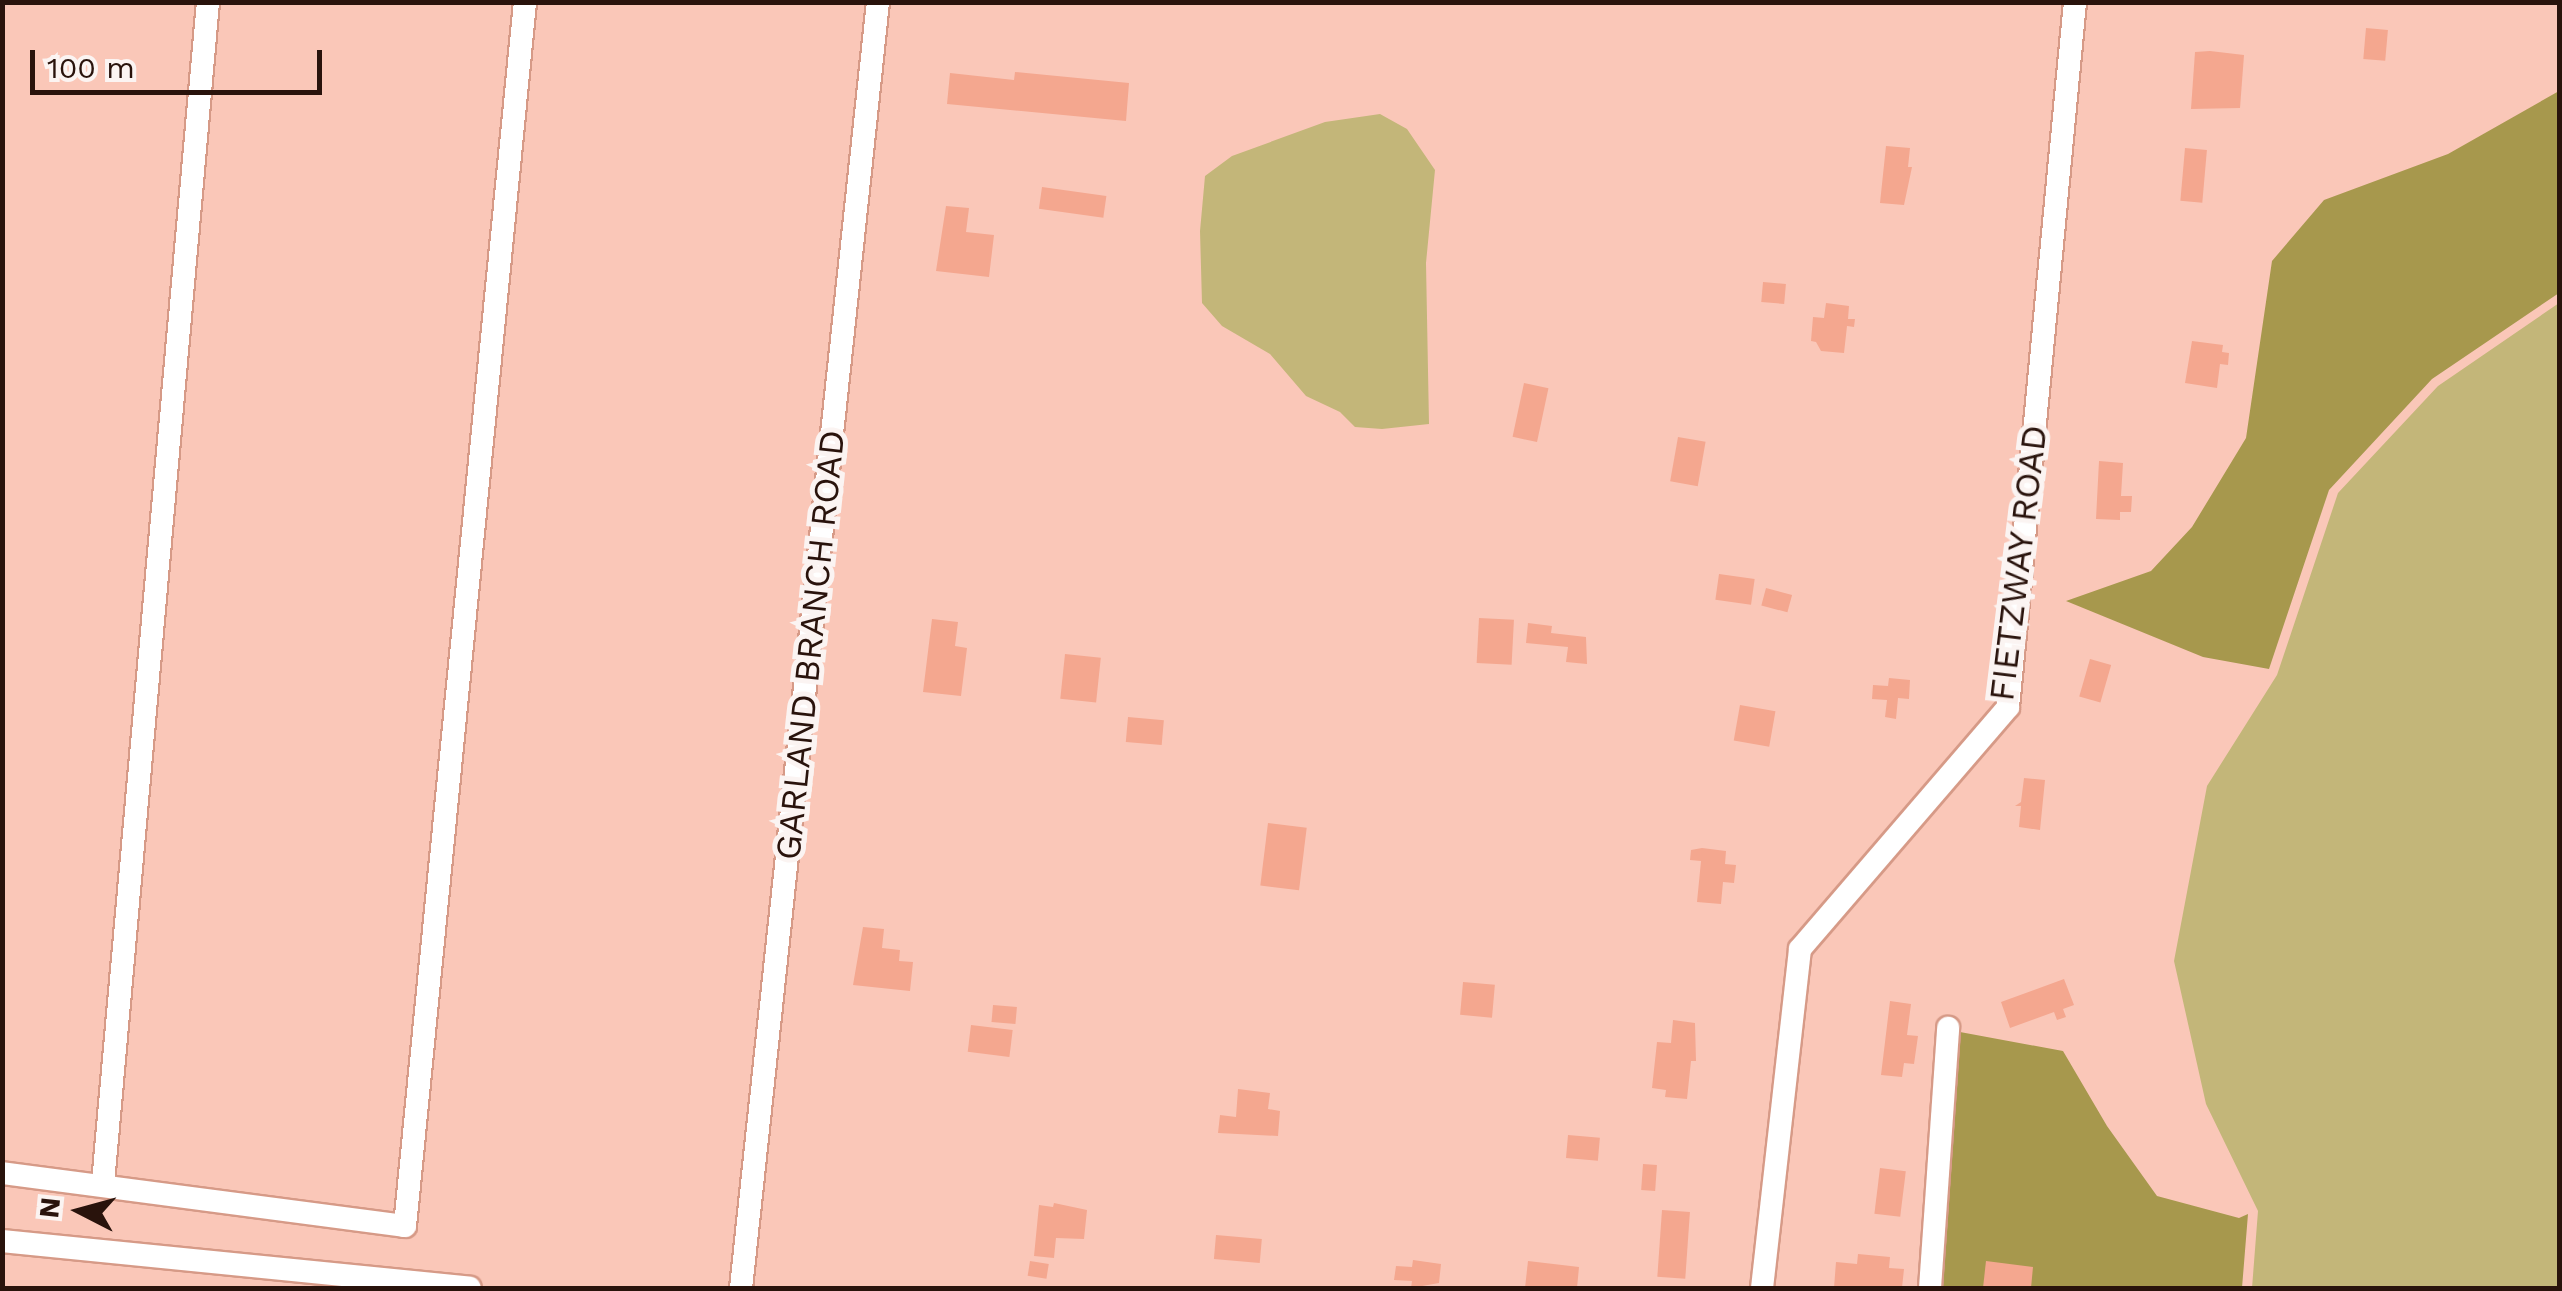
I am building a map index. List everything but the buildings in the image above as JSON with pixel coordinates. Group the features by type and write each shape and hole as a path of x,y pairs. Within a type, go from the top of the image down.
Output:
{"street":[{"path":"104,1183 208,2"},
{"path":"2,1173 104,1183 405,1226 525,2"},
{"name":"GARLAND BRANCH ROAD","path":"741,1288 878,2"},
{"name":"FIETZWAY ROAD","path":"1762,1288 1800,948 2008,707 2074,2"},
{"path":"1930,1288 1948,1028"},
{"path":"2,1241 470,1288"}],"shaded area":[{"path":"2559,91 2559,293 2432,379 2329,490 2269,669 2203,657 2066,601 2151,571 2192,527 2246,438 2272,261 2324,200 2448,154"},
{"path":"1380,114 1407,129 1435,170 1426,263 1429,424 1382,429 1355,427 1340,412 1306,396 1270,354 1222,326 1202,303 1200,231 1205,176 1232,156 1325,122"},
{"path":"2559,303 2559,1288 2252,1288 2258,1211 2206,1104 2174,961 2207,786 2277,675 2338,493 2438,386"},
{"path":"1960,1032 2063,1051 2107,1126 2157,1196 2239,1218 2248,1214 2242,1288 1941,1288"}]}
